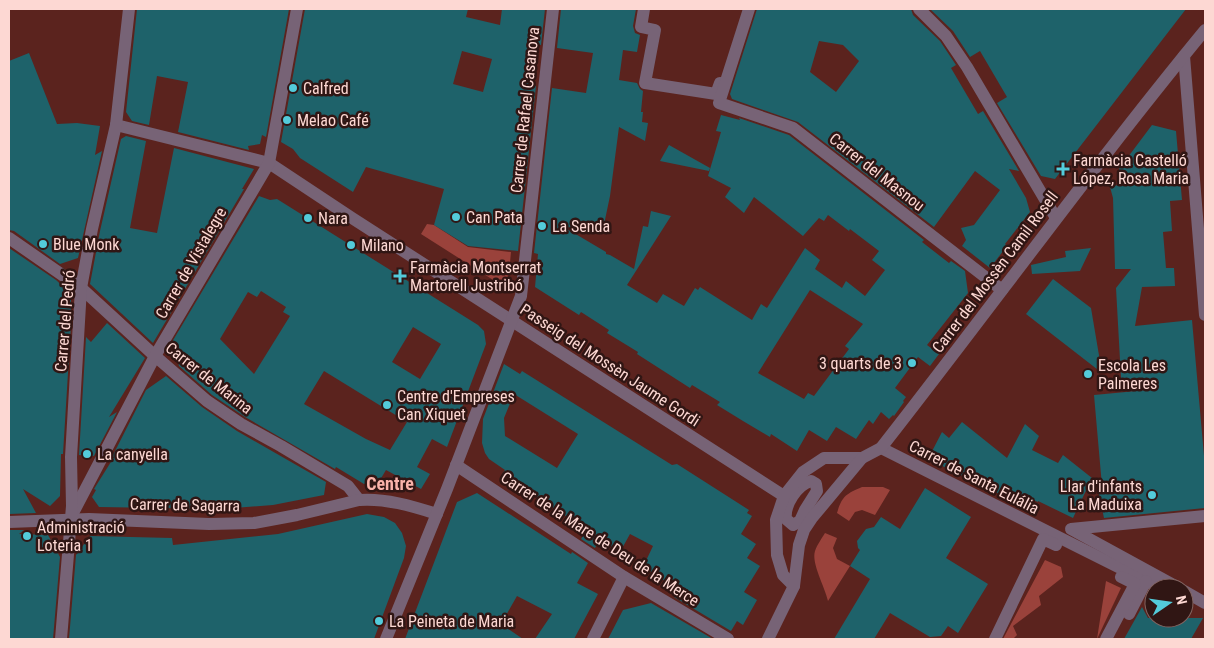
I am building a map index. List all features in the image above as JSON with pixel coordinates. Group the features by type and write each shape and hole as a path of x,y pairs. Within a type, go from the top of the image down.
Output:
{"street":[{"name":"Carrer del Pedró","path":"61,639 72,506 71,457 82,288 92,229 116,125 129,9"},
{"name":"Carrer de Vistalegre","path":"70,520 155,356 269,163 297,9"},
{"name":"Carrer de Rafael Casanova","path":"386,639 437,514 521,296 553,9"},
{"path":"644,9 641,27 655,30 645,83 716,94 743,9"},
{"name":"Carrer del Masnou","path":"749,9 719,103 793,128 1002,290"},
{"path":"919,9 946,36 967,67 1056,218"},
{"name":"Carrer del Mossèn Camil Rosell","path":"768,639 794,586 799,545 804,530 812,518 862,458 881,448 1056,218 1205,30"},
{"path":"1184,56 1205,314"},
{"name":"Passeig del Mossèn Jaume Gordi","path":"116,125 269,163 784,496"},
{"name":"Carrer de Marina","path":"9,238 82,288 207,401 241,424 348,486 359,500"},
{"name":"Carrer de Santa Eulália","path":"881,448 1144,580"},
{"name":"Carrer del Mossèn Camil Rosell","path":"794,586 783,576 777,555 776,520 784,496 803,472 824,458 862,458"},
{"name":"Carrer de la Mare de Deu de la Merce","path":"456,465 624,577 728,639"},
{"path":"803,472 808,472 820,480 823,488 812,518"},
{"path":"359,500 385,500 437,514"},
{"name":"Carrer de Sagarra","path":"9,522 70,520 209,524 254,523 359,500"},
{"path":"1160,578 1070,529 1205,516"},
{"path":"776,520 796,534 804,530"},
{"path":"995,639 1043,538 1135,584 1106,639"},
{"path":"593,639 624,577"},
{"path":"1116,639 1144,585"},
{"path":"1194,597 1205,603"}],"shaded area":[{"path":"427,224 434,225 468,247 511,252 507,280 498,283 421,234"},
{"path":"862,487 883,487 890,490 875,515 862,510 855,512 849,521 837,513 839,507 845,496"},
{"path":"825,533 837,538 833,548 837,559 850,566 828,601 814,556"},
{"path":"1045,560 1061,567 1063,577 1039,596 1041,605 1013,626 1017,635 1013,639 1003,639"},
{"path":"1106,581 1121,588 1097,639"}],"building":[{"path":"137,9 289,9 266,137 262,135 260,144 248,146 249,150 178,132 188,82 157,76 149,125 132,121 126,112"},
{"path":"305,9 468,9 466,17 500,25 502,9 545,9 541,45 534,44 530,85 536,86 518,251 468,246 434,225 444,189 366,167 353,192 300,158 293,149 281,142","holes":["462,51 492,59 483,92 453,84"]},
{"path":"561,9 636,9 633,26 635,33 640,35 637,52 623,50 619,80 637,83 643,91 642,122 648,123 645,141 619,127 610,196 602,234 562,226 634,269 643,226 648,227 651,211 671,216 627,285 657,303 663,294 684,306 695,288 698,290 700,287 752,320 761,304 767,308 805,248 820,260 815,269 842,288 846,281 865,296 885,270 872,260 879,251 828,215 824,221 819,218 803,236 754,197 744,213 725,197 731,188 708,176 721,132 716,131 721,115 740,120 739,118 789,135 924,240 922,242 949,263 951,261 965,271 968,293 927,345 939,354 930,366 918,357 895,388 906,397 894,416 889,419 881,412 873,424 869,420 856,439 836,427 827,441 809,430 797,451 771,434 770,437 717,405 720,402 692,385 690,388 607,333 609,330 581,312 579,315 535,287 538,254 534,253 552,88 586,93 593,53 557,48","holes":["810,290 863,324 845,346 849,349 814,396 808,393 804,399 758,373"]},
{"path":"757,9 911,9 913,15 940,41 956,65 951,68 978,114 983,111 1019,171 1009,169 1026,198 1030,212 1005,244 1007,246 990,268 962,246 966,240 961,228 974,225 1000,190 975,171 934,227 798,122 732,99 730,94","holes":["819,41 843,45 859,61 836,92 810,72"]},
{"path":"930,9 1186,9 1055,179 1041,176 997,103 1007,97 980,51 970,57 953,31"},
{"path":"29,53 57,124 77,123 100,126 95,155 102,151 78,258 60,264 14,231 9,230 9,61"},
{"path":"1152,125 1176,131 1182,200 1170,201 1172,231 1163,232 1166,268 1174,268 1175,286 1142,287 1135,326 1192,320 1205,467 1205,508 1104,518 1096,481 1102,486 1094,395 1147,390 1121,378 1116,288 1131,269 1115,269 1113,198 1110,187 1122,184 1119,169"},
{"path":"126,136 146,141 130,228 157,233 174,148 254,169 153,343 90,284 121,139"},
{"path":"669,145 710,168 709,171 660,161"},
{"path":"259,196 270,200 277,199 478,325 484,331 486,344 447,447 432,439 417,467 430,474 421,489 386,470 380,480 364,484 245,417 212,395 179,366 172,342","holes":["261,291 286,307 283,312 290,316 254,374 220,339 248,292 257,297","413,327 441,344 420,379 392,362","324,371 407,422 390,450 366,439 304,404"]},
{"path":"9,248 56,280 71,294 71,324 63,454 61,454 60,496 50,506 23,489 36,513 9,514"},
{"path":"1091,248 1080,271 1032,274 1031,265 1066,257 1065,251"},
{"path":"1053,279 1091,308 1102,373 1026,314"},
{"path":"107,323 145,358 109,417 117,412 94,456 79,455 86,337 91,342"},
{"path":"504,364 520,374 522,371 672,465 677,464 749,510 747,513 752,516 741,534 756,544 747,558 760,566 744,592 757,600 743,625 737,621 731,631 674,597 685,594 643,567 653,546 630,534 620,552 600,539 595,548 581,539 587,530 502,474 505,470 489,459 482,443 483,419","holes":["514,394 578,434 557,468 505,436 504,418"]},
{"path":"166,376 202,407 237,431 326,482 324,495 273,505 221,509 99,507 92,497 96,490 94,489 114,457 112,457 146,390"},
{"path":"962,422 1007,458 1025,424 1039,436 1032,450 1058,463 1063,455 1092,478 1073,518 1024,496 1020,504 928,459 942,432 949,438"},
{"path":"925,488 971,517 946,558 988,584 958,633 948,626 941,636 930,637 890,613 874,639 834,639 870,579 850,566 860,550 857,541 866,529 874,527 881,517 900,529"},
{"path":"477,493 588,563 577,583 598,594 574,639 535,639 552,614 517,596 501,624 523,639 405,639 457,502"},
{"path":"367,514 384,517 395,523 402,533 406,546 404,558 374,639 69,639 76,555 90,536 172,538 173,545 278,534"},
{"path":"9,530 24,530 19,534 48,535 60,557 53,639 9,639"},
{"path":"651,603 713,639 608,639 623,610"},
{"path":"1142,607 1144,611 1144,628 1194,628 1194,618 1203,618 1191,639 1124,639"}],"place":[{"name":"Calfred","path":"293,88"},
{"name":"Melao Café","path":"287,120"},
{"name":"Farmàcia Castelló López, Rosa Maria","path":"1063,169"},
{"name":"Can Pata","path":"456,217"},
{"name":"Nara","path":"308,218"},
{"name":"La Senda","path":"542,226"},
{"name":"Blue Monk","path":"43,244"},
{"name":"Milano","path":"351,245"},
{"name":"Farmàcia Montserrat Martorell Justribó","path":"400,276"},
{"name":"3 quarts de 3","path":"912,363"},
{"name":"Escola Les Palmeres","path":"1088,374"},
{"name":"Centre d'Empreses Can Xiquet","path":"387,405"},
{"name":"La canyella","path":"87,454"},
{"name":"Llar d'infants La Maduixa","path":"1152,495"},
{"name":"Administració Loteria 1","path":"27,536"},
{"name":"La Peineta de Maria","path":"379,621"}],"district":[{"name":"Centre","path":"390,483"}]}
